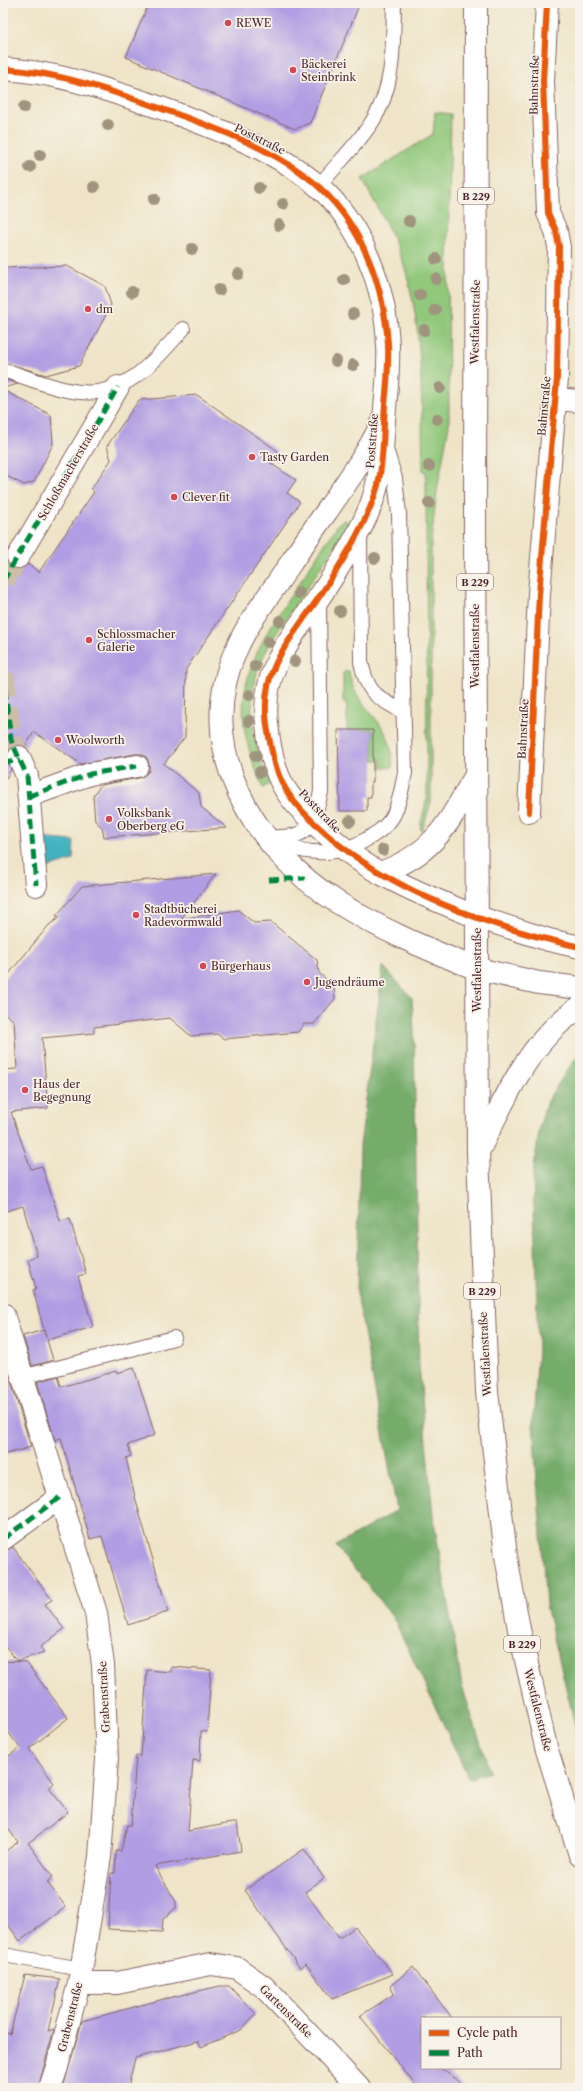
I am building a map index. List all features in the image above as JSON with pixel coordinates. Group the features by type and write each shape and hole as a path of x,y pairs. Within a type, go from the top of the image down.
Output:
{"street":[{"name":"Westfalenstraße","path":"476,3 474,388 478,1152 487,1392 506,1556 518,1629 546,1746 580,1855"},
{"name":"Bahnstraße","path":"529,812 539,594 554,399 557,378 559,248 556,231 548,213 543,82 548,3"},
{"name":"Poststraße","path":"3,69 46,73 100,87 180,115 269,153 298,170 319,186 334,202 356,234 376,281 384,312 388,346 382,460 378,484 360,529 318,598 289,640 275,664 269,681 266,707 267,727 276,768 285,788 313,822 345,850 380,873 477,918 550,940 580,947"},
{"name":"Schloßmacherstraße","path":"18,557 118,387"},
{"path":"554,399 580,401"},
{"name":"Poststraße","path":"383,429 372,443 348,483 249,626 236,650 225,678 221,698 223,749 230,773 239,794 265,836 283,858 305,878 337,902 401,937 477,969 539,983 580,988"},
{"path":"19,757 27,776 36,885"},
{"path":"29,796 90,774 137,766"},
{"path":"380,873 410,860 434,840 450,819 476,775"},
{"path":"478,1152 526,1061 545,1035 580,1007"},
{"name":"Grabenstraße","path":"3,1314 96,1613 103,1665 107,1759 100,1857 80,1976 58,2067 50,2088"},
{"path":"3,1539 60,1497"},
{"name":"Gartenstraße","path":"80,1976 117,1983 210,1964 237,1968 264,1987 359,2088"}],"lane":[{"path":"319,186 372,122 386,93 393,52 394,3"},
{"name":"Schloßmacherstraße","path":"3,370 80,392 103,391 126,383 147,367 183,329"},
{"path":"265,836 287,847 311,852 345,850 364,842 380,831 393,816 401,797 404,773 399,514 395,478 383,429"},
{"path":"360,529 361,662 365,681 372,692 403,712"},
{"path":"265,836 282,837 295,835 304,831 313,822 321,792 318,598"},
{"path":"22,1377 174,1338"},
{"path":"3,1954 80,1976"}],"green space":[{"path":"435,112 451,114 448,257 449,425 437,491 431,542 431,802 422,831 420,827 427,798 426,472 423,471 419,346 412,296 398,248 362,179 433,134"},
{"path":"344,520 347,521 347,528 276,634 264,655 256,676 253,692 252,724 259,755 264,770 271,783 263,788 254,766 245,732 243,708 244,697 251,668 270,628 339,523"},
{"path":"349,671 351,682 359,698 381,726 388,738 393,767 381,768 381,760 373,760 373,730 347,730 347,703 343,703 343,673"},
{"path":"383,966 412,998 414,1032 419,1365 433,1515 462,1686 490,1772 469,1779 394,1619 336,1546 397,1510 357,1294 360,1146"},
{"path":"580,1057 580,1746 546,1605 533,1425 538,1349 533,1173 540,1125 547,1101 574,1060"}],"water":[{"path":"38,838 74,841 73,860 41,870"}],"building":[{"path":"149,3 360,3 310,123 295,129 126,57"},
{"path":"67,266 105,286 111,305 79,366 46,375 3,362 3,268"},
{"path":"3,379 10,381 18,384 3,388"},
{"path":"3,390 51,415 53,444 34,482 24,485 3,474"},
{"path":"197,395 278,451 270,463 296,480 287,493 300,502 186,669 185,737 164,764 199,793 201,807 227,828 104,837 102,827 95,821 93,796 101,785 139,778 145,775 149,771 149,764 147,758 142,754 81,764 34,732 25,747 15,745 9,750 7,756 11,770 3,783 3,546 8,550 6,557 7,563 11,568 18,569 28,564 39,572 94,492 91,489 111,460 107,446 139,400"},
{"path":"338,730 373,730 373,782 371,782 371,797 367,797 367,811 340,811"},
{"path":"216,874 181,919 238,910 254,923 271,922 317,960 319,973 334,986 335,999 314,1024 304,1024 298,1032 224,1039 217,1034 191,1036 170,1018 94,1027 94,1033 42,1038 48,1108 11,1112 31,1169 42,1166 60,1221 70,1219 86,1274 78,1276 93,1327 47,1340 53,1360 32,1366 23,1336 44,1330 46,1337 33,1290 36,1289 28,1259 37,1256 23,1206 3,1212 3,1070 17,1069 14,1021 3,1012 3,981 49,925 60,917 56,916 82,886"},
{"path":"3,1356 31,1447 3,1455"},
{"path":"134,1368 155,1435 128,1445 131,1456 126,1458 136,1501 168,1612 128,1625 102,1536 90,1539 61,1438 55,1440 37,1382 58,1376 61,1386 68,1385 116,1371 117,1373"},
{"path":"13,1547 52,1600 45,1604 64,1629 40,1647 44,1652 17,1661 3,1643 3,1551"},
{"path":"3,1661 26,1662 68,1718 29,1749 54,1783 49,1788 68,1812 28,1843 53,1877 47,1882 66,1907 20,1941 3,1918 3,1853 18,1842 3,1822 3,1760 20,1748 3,1725"},
{"path":"171,1667 211,1670 207,1732 201,1731 200,1761 193,1760 188,1831 237,1822 241,1851 155,1866 176,1902 176,1908 163,1919 162,1932 108,1929 111,1873 115,1873 116,1851 121,1851 127,1825 131,1825 136,1756 141,1756 147,1670 171,1672"},
{"path":"304,1849 324,1878 305,1892 339,1938 355,1927 393,1974 332,1999 306,1964 300,1968 245,1890"},
{"path":"413,1967 451,2017 421,2017 421,2069 441,2069 468,2088 418,2088 360,2016 394,1994 390,1986"},
{"path":"25,1975 60,1979 48,2031 54,2029 38,2088 3,2088 3,2032 10,2034"},
{"path":"220,1986 229,1986 256,2014 241,2030 201,2047 198,2041 135,2058 128,2088 63,2088 82,2021"}],"tunnel":[{"path":"3,581 18,557"},
{"path":"3,674 11,740 19,757"}],"marked path":[{"path":"3,581 118,387"},
{"path":"3,674 11,740 27,776 36,885"},
{"path":"3,762 20,761"},
{"path":"29,796 90,774 137,766"},
{"path":"269,880 305,878"},
{"path":"3,1539 60,1497"}],"cycle path":[{"path":"529,812 539,594 557,378 559,247 556,231 548,213 543,81 547,3"},
{"path":"3,69 45,74 105,89 205,124 247,142 287,163 304,175 320,188 348,221 369,259 382,301 386,323 388,367 381,465 378,485 373,499 367,515 351,546 333,576 294,633 271,674 267,692 266,719 277,770 289,795 309,818 325,833 352,854 381,873 445,905 479,918 513,930 580,947"}],"place":[{"name":"REWE","path":"228,23"},
{"name":"Bäckerei Steinbrink","path":"293,70"},
{"name":"dm","path":"88,309"},
{"name":"Tasty Garden","path":"252,457"},
{"name":"Clever fit","path":"174,497"},
{"name":"Schlossmacher Galerie","path":"89,640"},
{"name":"Woolworth","path":"58,740"},
{"name":"Volksbank Oberberg eG","path":"109,819"},
{"name":"Stadtbücherei Radevormwald","path":"136,915"},
{"name":"Bürgerhaus","path":"203,966"},
{"name":"Jugendräume","path":"307,982"},
{"name":"Haus der Begegnung","path":"25,1090"}]}
